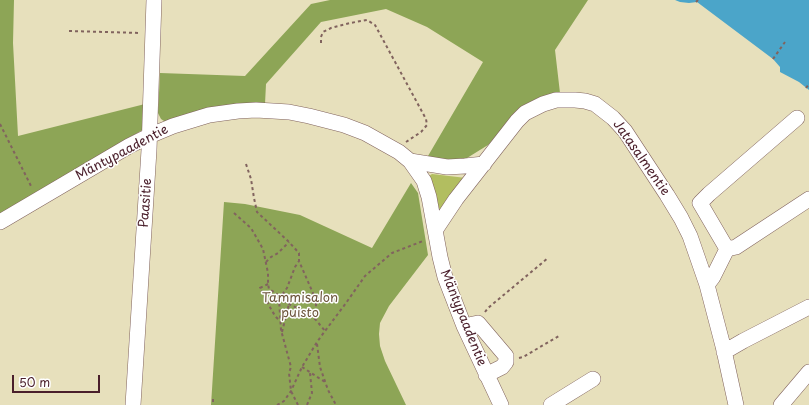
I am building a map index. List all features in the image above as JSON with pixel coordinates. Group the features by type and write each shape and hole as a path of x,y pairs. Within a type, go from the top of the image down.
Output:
{"street":[{"name":"Paasitie","path":"133,405 149,136 154,0"},
{"name":"Jatasalmentie","path":"436,229 456,199 517,121 526,113 534,108 556,100 575,100 595,104 613,118 624,131 667,194 690,236 707,285 736,405"},
{"name":"Mäntypaadentie","path":"0,222 122,150 149,136 173,126 209,115 256,110 288,112 344,125 365,133 396,150 410,161 424,181 436,229 445,278 471,325 486,375 501,405"},
{"path":"727,249 700,203 797,118"},
{"name":"Mäntypaadentie","path":"410,161 447,167 484,164"},
{"path":"727,249 736,247 809,199"},
{"path":"707,285 713,277 727,249"},
{"path":"724,352 809,307"},
{"path":"471,325 506,356 506,362 502,367 486,375"},
{"path":"781,405 809,372"},
{"path":"551,405 593,379"}],"path":[{"path":"321,43 323,32 331,28 367,20 375,25 426,119 427,125 421,132 409,139 396,150"},
{"path":"69,31 153,33"},
{"path":"773,60 785,42"},
{"path":"806,88 809,84"},
{"path":"0,124 35,192"},
{"path":"246,164 251,179 257,212 289,242 299,254 299,262 316,300 316,320"},
{"path":"234,213 251,228 263,249 268,273 269,289 277,294 280,300 280,320 282,333 292,367 289,373 291,391 298,405"},
{"path":"277,405 284,401 291,391 302,367 324,331 365,276 392,253 424,240"},
{"path":"266,262 289,242"},
{"path":"471,325 488,308 548,258"},
{"path":"280,300 287,288 294,267 299,262"},
{"path":"268,284 260,288 272,311 280,320"},
{"path":"280,300 303,311 316,320 324,331"},
{"path":"282,333 289,304"},
{"path":"506,362 522,356 559,336"},
{"path":"317,342 320,367 328,390 336,405"},
{"path":"302,367 325,382"},
{"path":"307,405 312,393 310,373"},
{"path":"213,399 213,405"}],"green space":[{"path":"0,0 14,0 13,43 18,136 145,104 144,129 0,215"},
{"path":"330,0 588,0 555,50 560,93 536,99 521,108 488,145 467,158 446,162 428,156 483,62 427,27 386,9 321,22 266,84 265,104 169,122 161,119 158,113 160,73 245,76 311,4"},
{"path":"432,174 466,178 440,211 429,176"},
{"name":"Tammisalon puisto","path":"411,183 418,193 428,255 389,306 380,323 379,334 380,346 385,361 406,405 211,405 224,202 245,204 300,215 372,248"}],"water":[{"path":"675,0 809,0 809,90 799,82 780,72 780,67 773,59 697,2 689,3"}]}
